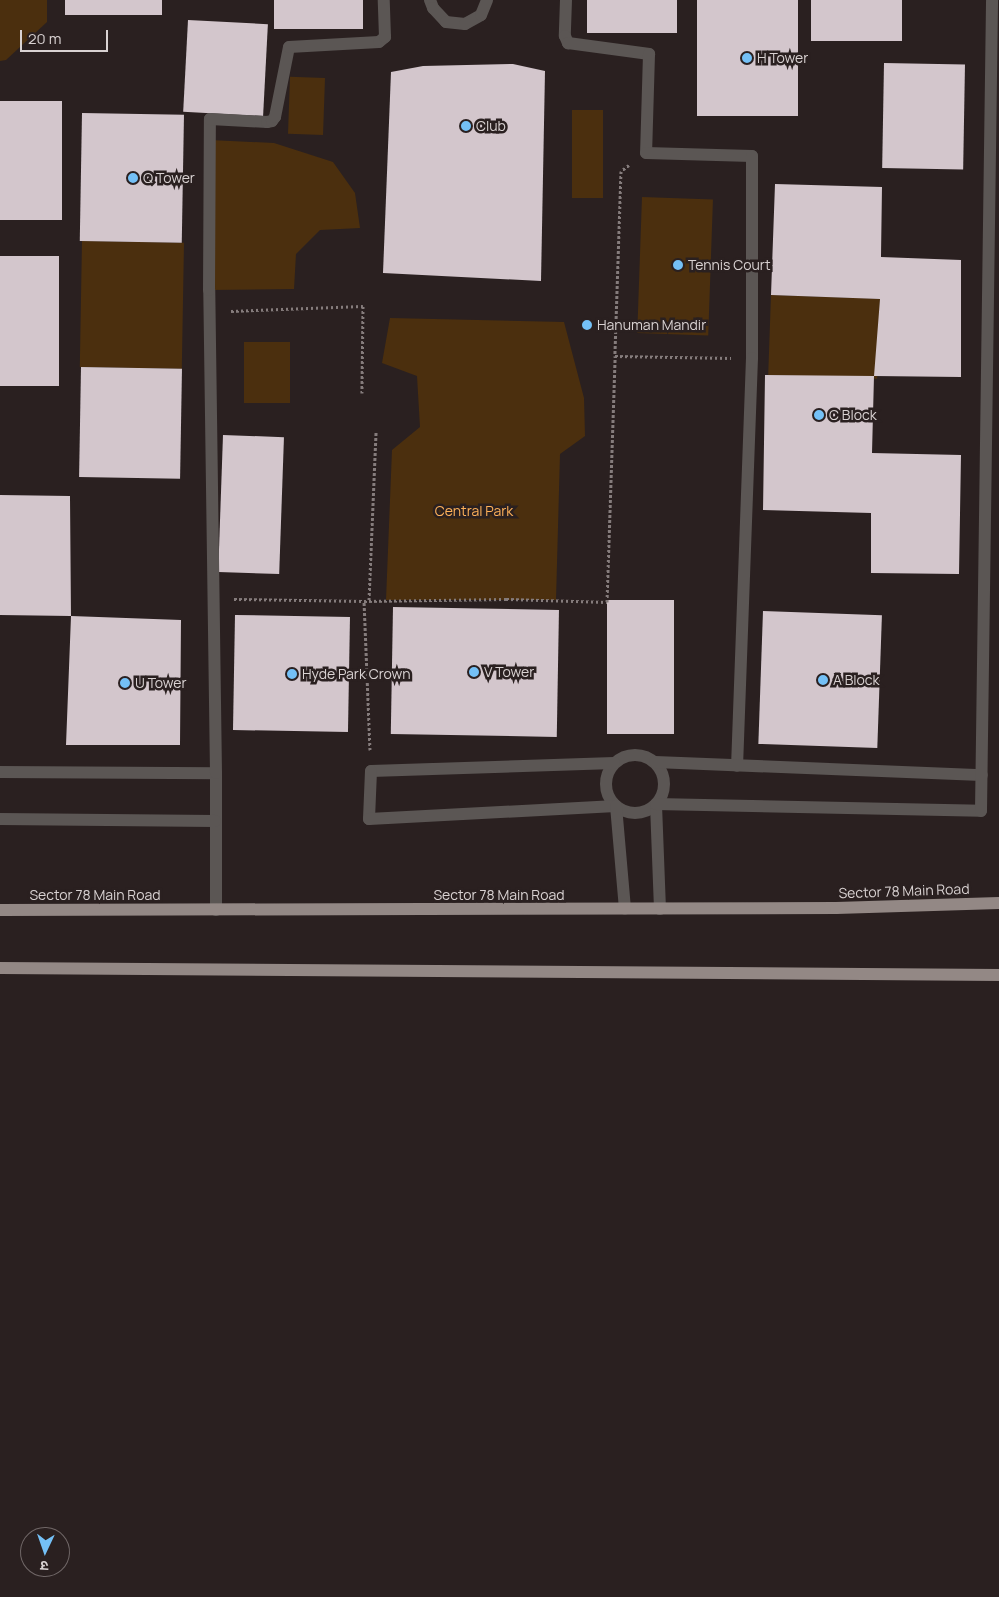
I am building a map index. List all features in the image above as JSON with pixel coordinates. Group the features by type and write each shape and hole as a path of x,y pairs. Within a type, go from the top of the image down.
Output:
{"main road":[{"name":"Sector 78 Main Road","path":"0,910 836,908 999,903"},
{"path":"0,968 999,975"}],"street":[{"path":"216,910 210,119 267,122 272,120 275,117 289,47 379,42 385,38 384,0"},
{"path":"430,0 433,8 446,22 465,24 481,15 487,0"},
{"path":"566,0 565,36 568,43 649,54 646,153 752,156 752,358 737,766"},
{"path":"660,909 656,804 664,787 661,770 648,757 630,755 614,763 371,770 369,819 616,806 632,813 649,809 656,804 981,811 992,0"},
{"path":"655,762 982,775"},
{"path":"614,763 606,780 606,790 616,806 625,909"},
{"path":"0,772 216,773"},
{"path":"0,819 215,821"}],"path":[{"path":"214,599 506,599 606,602 621,171 646,153"},
{"path":"210,312 363,306 362,393"},
{"path":"615,356 752,358"},
{"path":"369,600 376,432"},
{"path":"364,600 371,770"}],"green space":[{"path":"0,0 47,0 47,22 6,60 0,61"},
{"path":"290,77 325,78 323,135 288,134"},
{"path":"572,110 603,110 603,198 572,198"},
{"path":"210,140 274,143 333,162 355,193 360,228 320,230 296,254 294,289 209,290"},
{"name":"Tennis Court","path":"642,197 713,199 708,335 637,333"},
{"path":"82,241 184,243 182,369 80,367"},
{"path":"771,295 880,299 877,379 768,375"},
{"name":"Central Park","path":"390,318 564,322 584,398 585,436 560,454 556,600 386,600 392,450 420,427 417,376 382,363"},
{"path":"244,342 290,342 290,403 244,403"}],"building":[{"path":"65,0 162,0 162,15 65,15"},
{"path":"274,0 363,0 363,29 274,29"},
{"path":"587,0 677,0 677,33 587,33"},
{"name":"H Tower","path":"697,0 798,0 798,116 697,116"},
{"path":"811,0 902,0 902,41 811,41"},
{"path":"188,20 268,24 263,116 183,112"},
{"path":"884,63 965,64 963,169 882,168"},
{"name":"Club","path":"513,64 545,71 541,281 383,273 391,72 423,66"},
{"path":"0,101 62,101 62,220 0,220"},
{"name":"Q Tower","path":"82,113 184,115 182,243 80,241"},
{"path":"775,184 882,187 881,257 961,260 961,377 874,376 880,299 771,295"},
{"path":"0,256 59,256 59,386 0,386"},
{"path":"81,367 182,369 180,479 79,477"},
{"path":"765,375 874,376 872,453 961,455 959,574 871,573 871,513 763,510"},
{"path":"223,435 284,437 279,574 218,572"},
{"path":"0,495 70,496 71,616 0,615"},
{"path":"607,600 674,600 674,734 607,734"},
{"name":"V Tower","path":"393,607 559,610 557,737 391,734"},
{"name":"A Block","path":"763,611 882,615 877,748 758,744"},
{"name":"Hyde Park Crown","path":"235,615 350,617 348,732 233,730"},
{"name":"U Tower","path":"71,616 181,620 180,745 66,745"}],"place":[{"name":"H Tower","path":"747,58"},
{"name":"Club","path":"466,126"},
{"name":"Q Tower","path":"133,178"},
{"name":"Tennis Court","path":"678,265"},
{"name":"Hanuman Mandir","path":"587,325"},
{"name":"C Block","path":"819,415"},
{"name":"V Tower","path":"474,672"},
{"name":"Hyde Park Crown","path":"292,674"},
{"name":"A Block","path":"823,680"},
{"name":"U Tower","path":"125,683"}]}
